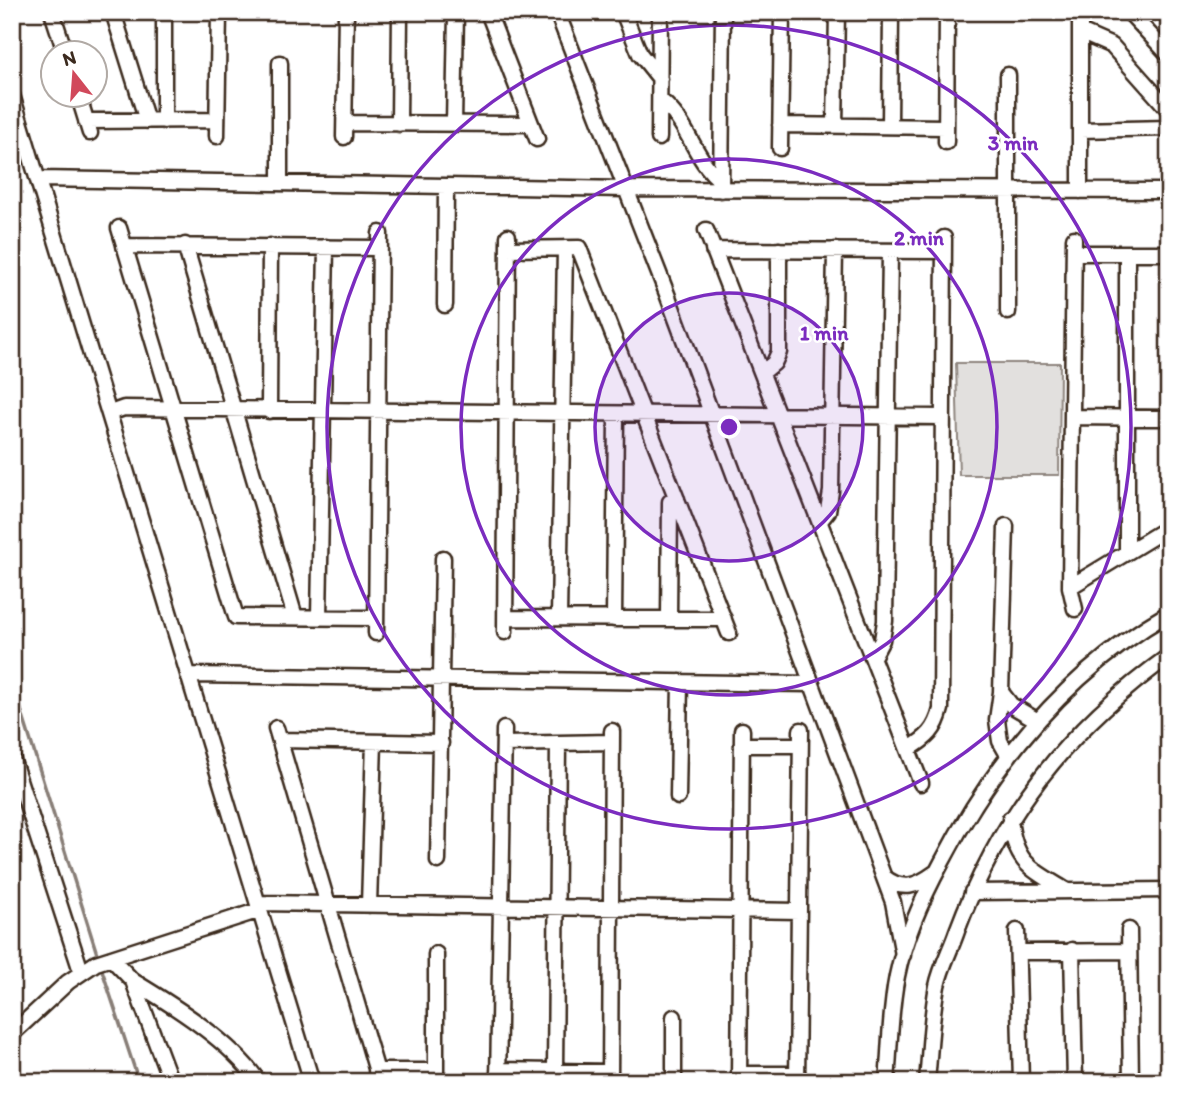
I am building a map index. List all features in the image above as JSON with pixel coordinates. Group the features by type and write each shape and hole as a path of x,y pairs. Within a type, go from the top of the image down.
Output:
{"street":[{"path":"52,12 60,38"},
{"path":"113,12 147,121"},
{"path":"164,12 164,121"},
{"path":"217,136 219,12"},
{"path":"346,12 345,130 399,124 531,124"},
{"path":"399,124 400,12"},
{"path":"454,124 456,12"},
{"path":"488,12 537,139"},
{"path":"557,12 712,415 884,877 897,916 902,955"},
{"path":"623,12 640,54 660,79"},
{"path":"659,138 660,12"},
{"path":"721,186 723,12"},
{"path":"780,148 782,12"},
{"path":"835,125 837,12"},
{"path":"890,126 891,12"},
{"path":"780,125 890,126 946,135 947,12"},
{"path":"1080,12 1080,191"},
{"path":"1129,12 1169,55"},
{"path":"1080,32 1112,46 1169,110"},
{"path":"280,183 281,63"},
{"path":"1008,75 1008,312"},
{"path":"12,95 312,1082"},
{"path":"660,100 680,119 706,168 721,186"},
{"path":"82,108 88,127 147,121 217,120"},
{"path":"1080,130 1169,128"},
{"path":"39,179 626,190 721,186 1169,191"},
{"path":"446,186 446,305"},
{"path":"119,228 124,246 173,409 236,617 319,617 376,625 380,240 326,247 124,246"},
{"path":"706,230 921,783"},
{"path":"508,243 565,248 579,247 727,626 669,619 559,618 505,625 508,243"},
{"path":"186,245 295,617"},
{"path":"713,250 890,251 944,245 942,709 937,725 927,738 909,749"},
{"path":"268,411 270,246"},
{"path":"1075,609 1070,587 1074,246 1127,253 1169,253"},
{"path":"319,617 326,247"},
{"path":"559,618 565,248"},
{"path":"762,373 774,363 779,352 779,250"},
{"path":"820,521 828,511 831,491 835,250"},
{"path":"873,657 882,640 885,621 890,416 890,251"},
{"path":"1127,253 1127,552"},
{"path":"110,413 124,408 644,416 778,414 943,417"},
{"path":"614,619 616,415"},
{"path":"1072,417 1169,418"},
{"path":"669,619 670,502 677,499"},
{"path":"1006,526 1001,692 997,732 1008,755"},
{"path":"1070,587 1169,527"},
{"path":"438,860 443,558"},
{"path":"887,1082 897,977 902,955 936,872 962,822 1008,755 1078,679 1133,634 1169,613"},
{"path":"927,1082 937,985 972,892 1010,819 1041,774 1107,704 1169,656"},
{"path":"188,675 811,684"},
{"path":"678,797 680,682"},
{"path":"1001,692 1019,711 1038,721"},
{"path":"436,954 436,1077 378,1076 278,734 374,742 441,743"},
{"path":"504,736 558,743 612,737 610,1077 555,1071 498,1076 504,736"},
{"path":"742,738 800,738 797,1078 739,1078 741,911 742,738"},
{"path":"369,905 374,742"},
{"path":"555,1071 558,743"},
{"path":"12,758 81,971"},
{"path":"1010,819 1013,843 1019,857 1031,869 1068,891"},
{"path":"884,877 904,887 918,886 936,872"},
{"path":"972,892 1169,890"},
{"path":"12,1034 81,971 259,907 326,904 799,911"},
{"path":"1129,930 1131,1082"},
{"path":"1017,931 1021,1082"},
{"path":"1072,950 1075,1082"},
{"path":"1018,952 1129,951"},
{"path":"111,958 133,981 168,1001 234,1050 259,1082"},
{"path":"133,981 171,1082"},
{"path":"674,1017 674,1082"}],"shaded area":[{"path":"962,12 1069,12 1068,20 963,19"},
{"path":"956,363 1060,363 1059,475 959,475"}],"waterway":[{"path":"12,681 98,957"},
{"path":"100,964 139,1082"}]}
